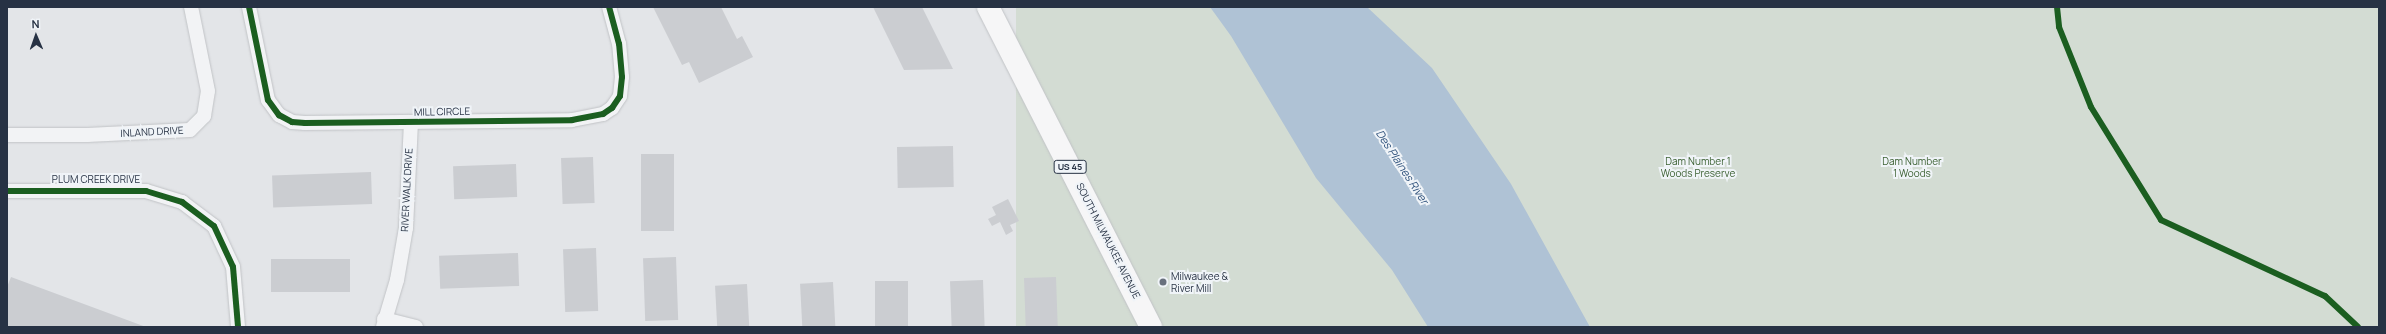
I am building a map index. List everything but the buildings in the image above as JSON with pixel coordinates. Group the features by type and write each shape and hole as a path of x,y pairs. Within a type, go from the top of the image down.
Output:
{"main road":[{"name":"SOUTH MILWAUKEE AVENUE","path":"988,7 1151,327"}],"street":[{"name":"INLAND DRIVE","path":"7,135 87,135 190,130 204,116 208,91 191,7"},
{"name":"MILL CIRCLE","path":"250,7 268,100 279,115 292,122 305,123 572,120 603,114 612,108 620,96 622,77 619,44 609,7"},
{"name":"RIVER WALK DRIVE","path":"384,323 397,280 406,228 411,123"},
{"name":"PLUM CREEK DRIVE","path":"7,191 146,191 182,202 214,226 233,267 238,327"},
{"path":"384,323 416,327"}],"green space":[{"name":"Dam Number 1 Woods Preserve","path":"1016,7 2379,7 2379,327 1016,327"}],"water":[{"name":"Des Plaines River","path":"1210,7 1367,7 1432,68 1511,184 1590,327 1428,327 1392,270 1316,178 1231,36"}],"cycle path":[{"path":"249,7 268,100 279,115 292,122 305,123 572,120 603,114 612,108 620,96 622,77 619,44 609,7"},
{"path":"2057,7 2059,27 2091,107 2161,220 2325,296 2358,327"},
{"path":"7,191 146,191 182,202 214,226 233,267 238,327"}],"place":[{"name":"Milwaukee & River Mill","path":"1163,282"}],"park label":[{"name":"Dam Number 1 Woods","path":"1912,166"}]}
